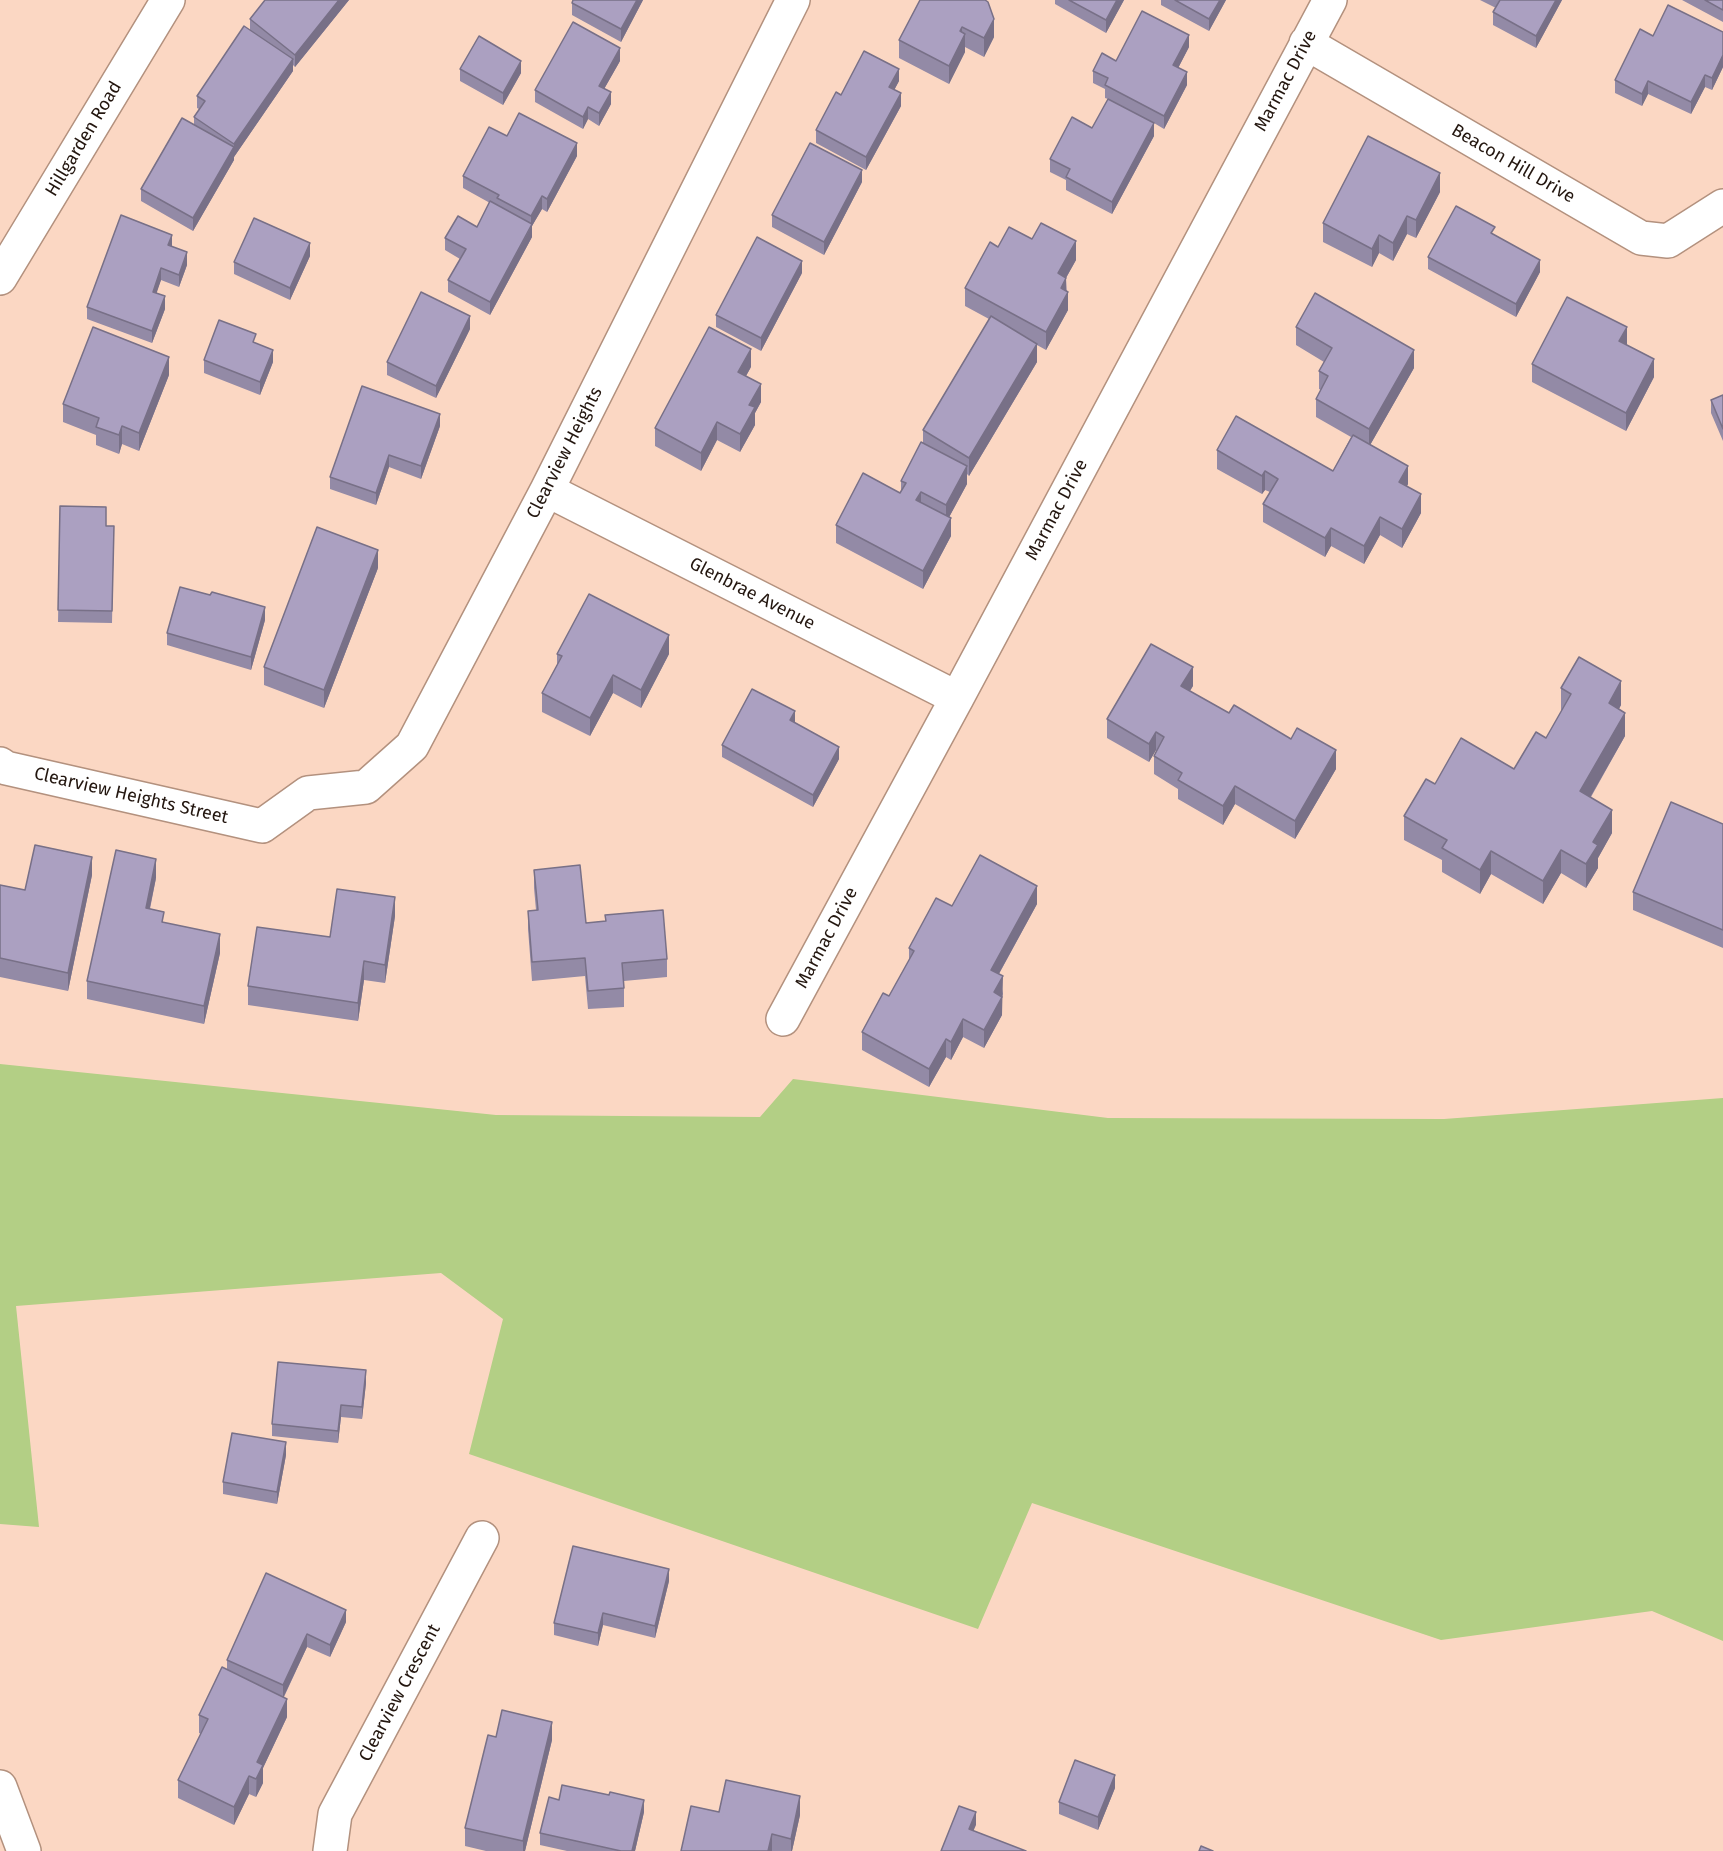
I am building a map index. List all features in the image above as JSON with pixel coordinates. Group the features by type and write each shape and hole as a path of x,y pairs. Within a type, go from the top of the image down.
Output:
{"street":[{"name":"Hillgarden Road","path":"0,278 168,0"},
{"name":"Clearview Heights","path":"262,826 308,793 366,787 412,746 546,490 793,0"},
{"name":"Marmac Drive","path":"783,1019 1330,0"},
{"name":"Beacon Hill Drive","path":"1306,43 1641,238 1668,241 1723,206"},
{"name":"Glenbrae Avenue","path":"546,490 957,698"},
{"name":"Clearview Heights Street","path":"0,764 6,768 262,826"},
{"name":"Clearview Crescent","path":"330,1851 335,1814 482,1538"},
{"path":"0,1787 24,1851"}],"green space":[{"path":"0,1064 496,1115 760,1117 793,1079 1108,1118 1444,1119 1723,1098 1723,1641 1652,1611 1441,1640 1032,1503 978,1629 469,1454 503,1319 441,1273 16,1306 39,1527 0,1524"}],"building":[{"path":"265,0 339,0 295,55 250,19"},
{"path":"573,0 637,0 621,29 572,3"},
{"path":"920,0 985,0 988,2 994,19 984,38 962,27 960,31 965,34 949,66 899,40"},
{"path":"1069,0 1117,0 1106,20"},
{"path":"1175,0 1220,0 1209,19"},
{"path":"1500,0 1556,0 1536,36 1493,12"},
{"path":"1705,0 1723,0 1723,10"},
{"path":"1668,5 1723,32 1723,55 1712,78 1705,75 1691,102 1648,81 1642,94 1615,80 1640,29 1653,36"},
{"path":"1142,11 1189,35 1173,65 1187,72 1164,116 1105,85 1108,78 1093,71 1102,53 1116,61"},
{"path":"573,22 620,48 599,86 611,92 599,113 588,107 583,117 535,90"},
{"path":"244,26 293,59 234,144 194,117 205,101 197,96"},
{"path":"479,36 521,61 503,93 460,69"},
{"path":"864,51 899,69 889,87 901,93 866,157 816,130 836,92 841,95"},
{"path":"1108,99 1154,123 1112,202 1066,177 1070,169 1050,159 1072,117 1092,128"},
{"path":"519,113 577,143 547,199 542,196 531,216 497,198 499,195 463,176 489,127 507,136"},
{"path":"182,118 234,147 193,218 141,189"},
{"path":"1368,136 1440,173 1416,220 1407,216 1393,243 1379,235 1372,249 1323,223"},
{"path":"810,143 862,170 824,242 772,215"},
{"path":"490,201 532,224 490,302 448,280 466,249 445,238 458,216 477,227"},
{"path":"1456,206 1495,227 1491,233 1540,260 1516,304 1428,257"},
{"path":"121,215 172,235 168,245 187,252 179,275 161,268 153,292 165,296 152,331 87,307"},
{"path":"254,218 310,243 290,288 234,262"},
{"path":"1041,223 1076,241 1058,273 1066,278 1061,288 1068,292 1046,332 965,288 990,242 998,247 1009,227 1032,239"},
{"path":"757,237 802,261 761,338 716,315"},
{"path":"421,292 470,316 436,386 387,362"},
{"path":"1315,293 1414,350 1369,429 1316,399 1328,376 1319,371 1332,348 1296,327"},
{"path":"1567,297 1627,327 1619,341 1654,359 1626,413 1532,364"},
{"path":"991,316 1037,344 969,458 923,430"},
{"path":"219,320 256,334 253,342 273,350 260,382 204,360"},
{"path":"93,327 169,357 139,433 122,426 119,435 96,427 99,418 63,404"},
{"path":"709,327 751,349 738,372 761,384 749,405 755,407 740,434 717,422 701,453 655,428"},
{"path":"362,386 440,414 421,466 389,455 376,493 330,477"},
{"path":"1723,395 1723,429 1711,400"},
{"path":"1236,416 1333,471 1353,435 1408,466 1399,482 1421,494 1402,529 1380,517 1364,546 1331,528 1325,538 1263,504 1278,479 1265,471 1262,476 1217,450"},
{"path":"921,442 967,466 946,505 921,492 916,500 951,518 923,571 836,525 863,473 900,493 906,483 901,481"},
{"path":"60,506 106,507 106,526 114,526 112,611 58,610"},
{"path":"317,527 378,550 324,690 264,667"},
{"path":"180,587 210,595 212,592 265,607 251,657 167,633"},
{"path":"589,594 669,635 641,690 613,675 590,718 542,693 562,656 557,654"},
{"path":"1151,644 1193,667 1181,686 1229,713 1234,705 1291,739 1297,728 1336,750 1295,821 1235,786 1223,806 1178,780 1182,773 1154,756 1164,737 1156,732 1149,744 1107,719"},
{"path":"1579,657 1621,681 1609,703 1625,713 1580,791 1612,810 1593,842 1598,845 1586,864 1561,850 1543,881 1491,851 1480,870 1442,848 1447,840 1404,816 1426,779 1435,784 1461,738 1514,769 1536,732 1546,738 1571,694 1561,688"},
{"path":"752,689 795,711 790,720 839,747 813,795 722,745"},
{"path":"1671,802 1723,824 1723,930 1633,892"},
{"path":"35,845 92,857 68,973 0,958 0,885 25,890"},
{"path":"116,850 156,859 146,908 164,912 162,922 220,934 204,1006 87,981"},
{"path":"980,855 1037,886 991,970 1003,976 994,992 1002,997 984,1030 963,1019 951,1042 946,1039 929,1069 862,1032 883,993 889,996 914,951 909,948 936,898 952,906"},
{"path":"580,865 586,923 606,921 605,915 663,910 667,959 622,963 624,988 588,991 585,958 532,962 528,911 538,910 534,870"},
{"path":"337,889 395,897 385,965 364,961 358,1003 248,986 257,927 330,937"},
{"path":"278,1362 366,1370 362,1407 341,1405 338,1431 272,1424"},
{"path":"232,1433 286,1442 277,1492 223,1482"},
{"path":"573,1546 669,1569 655,1626 603,1613 598,1633 554,1623"},
{"path":"266,1573 346,1610 330,1645 307,1634 283,1685 227,1660"},
{"path":"222,1667 287,1699 257,1762 263,1765 256,1779 249,1776 234,1807 178,1780 208,1719 199,1715"},
{"path":"502,1710 552,1722 523,1841 465,1828 488,1735 496,1737"},
{"path":"1075,1760 1115,1775 1098,1817 1059,1802"},
{"path":"726,1780 800,1796 791,1839 772,1834 768,1851 681,1851 691,1806 719,1812"},
{"path":"562,1785 644,1800 632,1851 621,1851 540,1833 549,1797 559,1800"},
{"path":"959,1806 976,1812 969,1829 1026,1851 941,1851"},
{"path":"1201,1846 1213,1851 1199,1851"}]}
